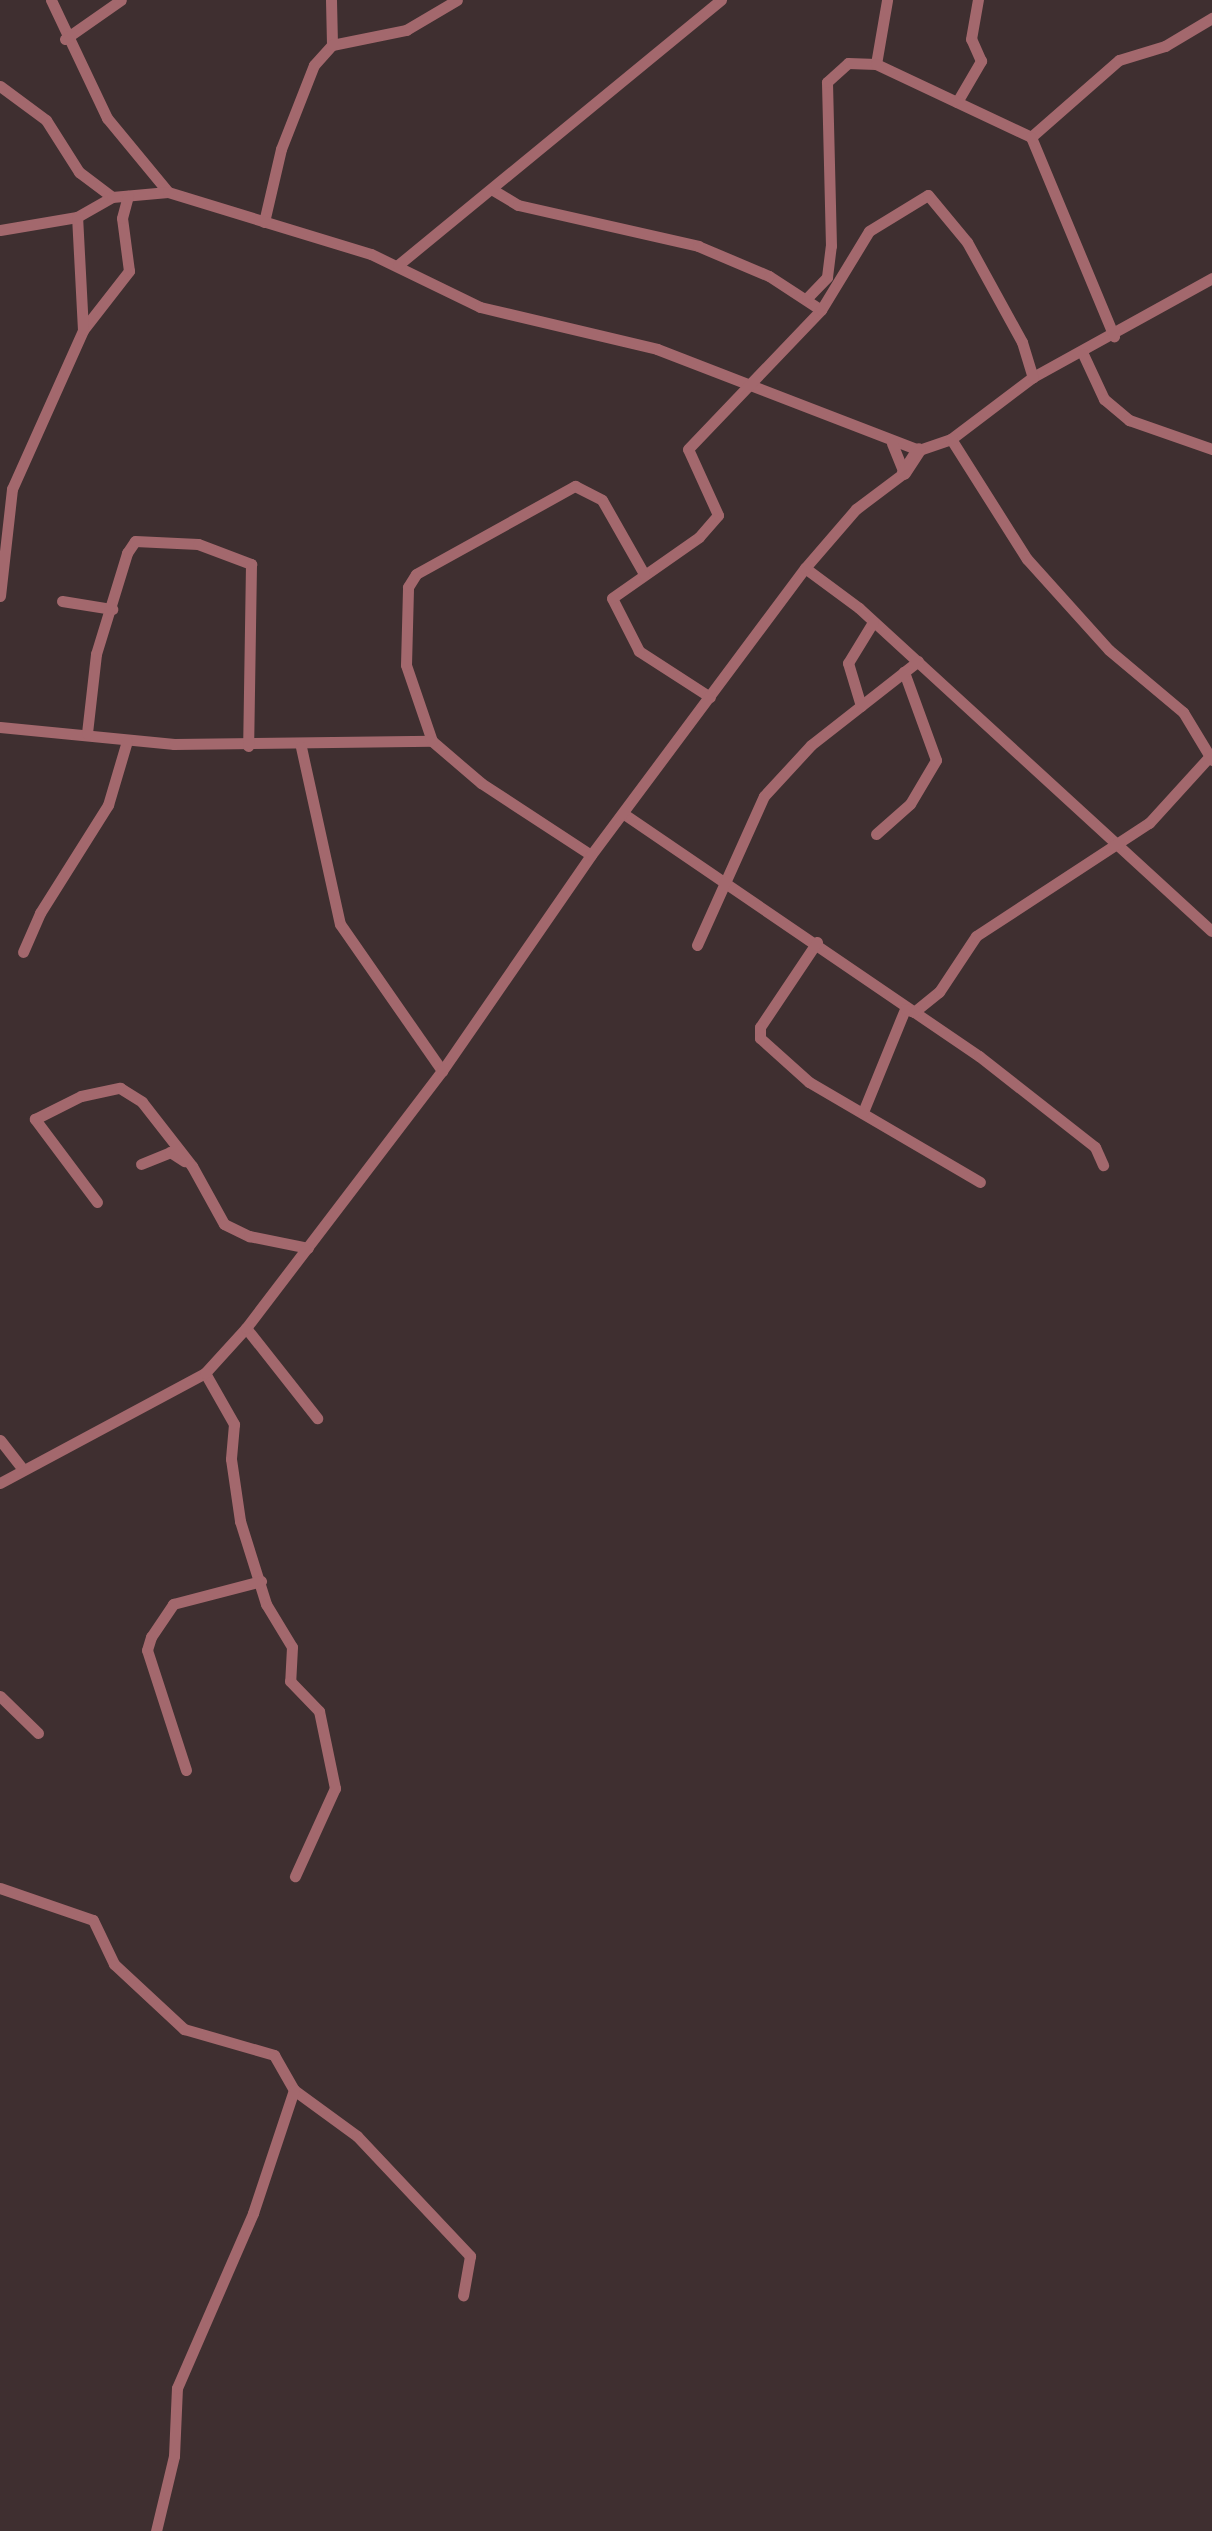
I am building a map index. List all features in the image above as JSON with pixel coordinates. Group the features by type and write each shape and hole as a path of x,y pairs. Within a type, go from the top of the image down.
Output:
{"street":[{"path":"51,0 65,39 116,132 168,192"},
{"path":"65,39 121,0"},
{"path":"264,222 299,96 332,45 331,0"},
{"path":"332,45 406,30 457,0"},
{"path":"398,265 494,190 720,0"},
{"path":"876,64 887,0"},
{"path":"957,102 981,60 971,38 978,0"},
{"path":"1031,137 1119,60 1165,46 1212,18"},
{"path":"808,298 827,277 832,246 827,82 848,63 876,64 1031,137 1114,336"},
{"path":"0,86 46,120 79,172 112,197"},
{"path":"494,190 518,205 698,246 808,298 821,310"},
{"path":"0,230 76,218 112,197 168,192 398,265 480,307 658,349 892,443 919,450 951,439 1033,377 1083,354 1212,278"},
{"path":"710,697 640,651 613,605 644,574 699,537 718,516 688,450 821,310 868,231 928,194 967,242 1022,342 1033,377"},
{"path":"0,596 12,489 83,330 129,270 122,218 128,196"},
{"path":"76,218 83,330"},
{"path":"1083,354 1104,399 1129,420 1212,449"},
{"path":"905,1009 914,1012 939,992 976,936 1149,824 1210,759 1183,712 1110,650 1027,559 951,439"},
{"path":"892,443 904,472"},
{"path":"0,1483 205,1373 246,1328 442,1071 591,856 805,568 856,509 904,472 919,450"},
{"path":"591,856 481,783 432,741 406,666 408,587 416,574 574,486 602,500 644,574"},
{"path":"87,733 90,678 134,541 198,544 251,564 248,746"},
{"path":"805,568 918,662 1112,846 1212,931"},
{"path":"62,601 112,609"},
{"path":"861,706 848,663 873,622"},
{"path":"697,945 764,796 847,717 918,662"},
{"path":"876,834 910,804 936,760 904,672"},
{"path":"847,717 855,691"},
{"path":"0,727 87,733 127,741 248,746 432,741"},
{"path":"23,952 40,913 108,805 127,741"},
{"path":"301,747 340,924 442,1071"},
{"path":"624,814 817,942 1095,1147 1104,1165"},
{"path":"817,942 760,1028 760,1038 809,1082 980,1182"},
{"path":"863,1112 905,1009"},
{"path":"97,1202 36,1119 80,1096 120,1088 142,1102 192,1166 234,1232 308,1248"},
{"path":"142,1164 170,1152 192,1166"},
{"path":"246,1328 318,1418"},
{"path":"205,1373 234,1424 235,1497 266,1604 292,1647 290,1680 319,1710 335,1788 295,1876"},
{"path":"0,1440 22,1468"},
{"path":"186,1770 147,1650 150,1636 173,1604 261,1581"},
{"path":"0,1696 38,1733"},
{"path":"0,1888 93,1920 114,1964 184,2029 274,2055 294,2090 357,2136 470,2256 463,2296"},
{"path":"156,2531 174,2456 178,2388 253,2212 294,2090"}]}
